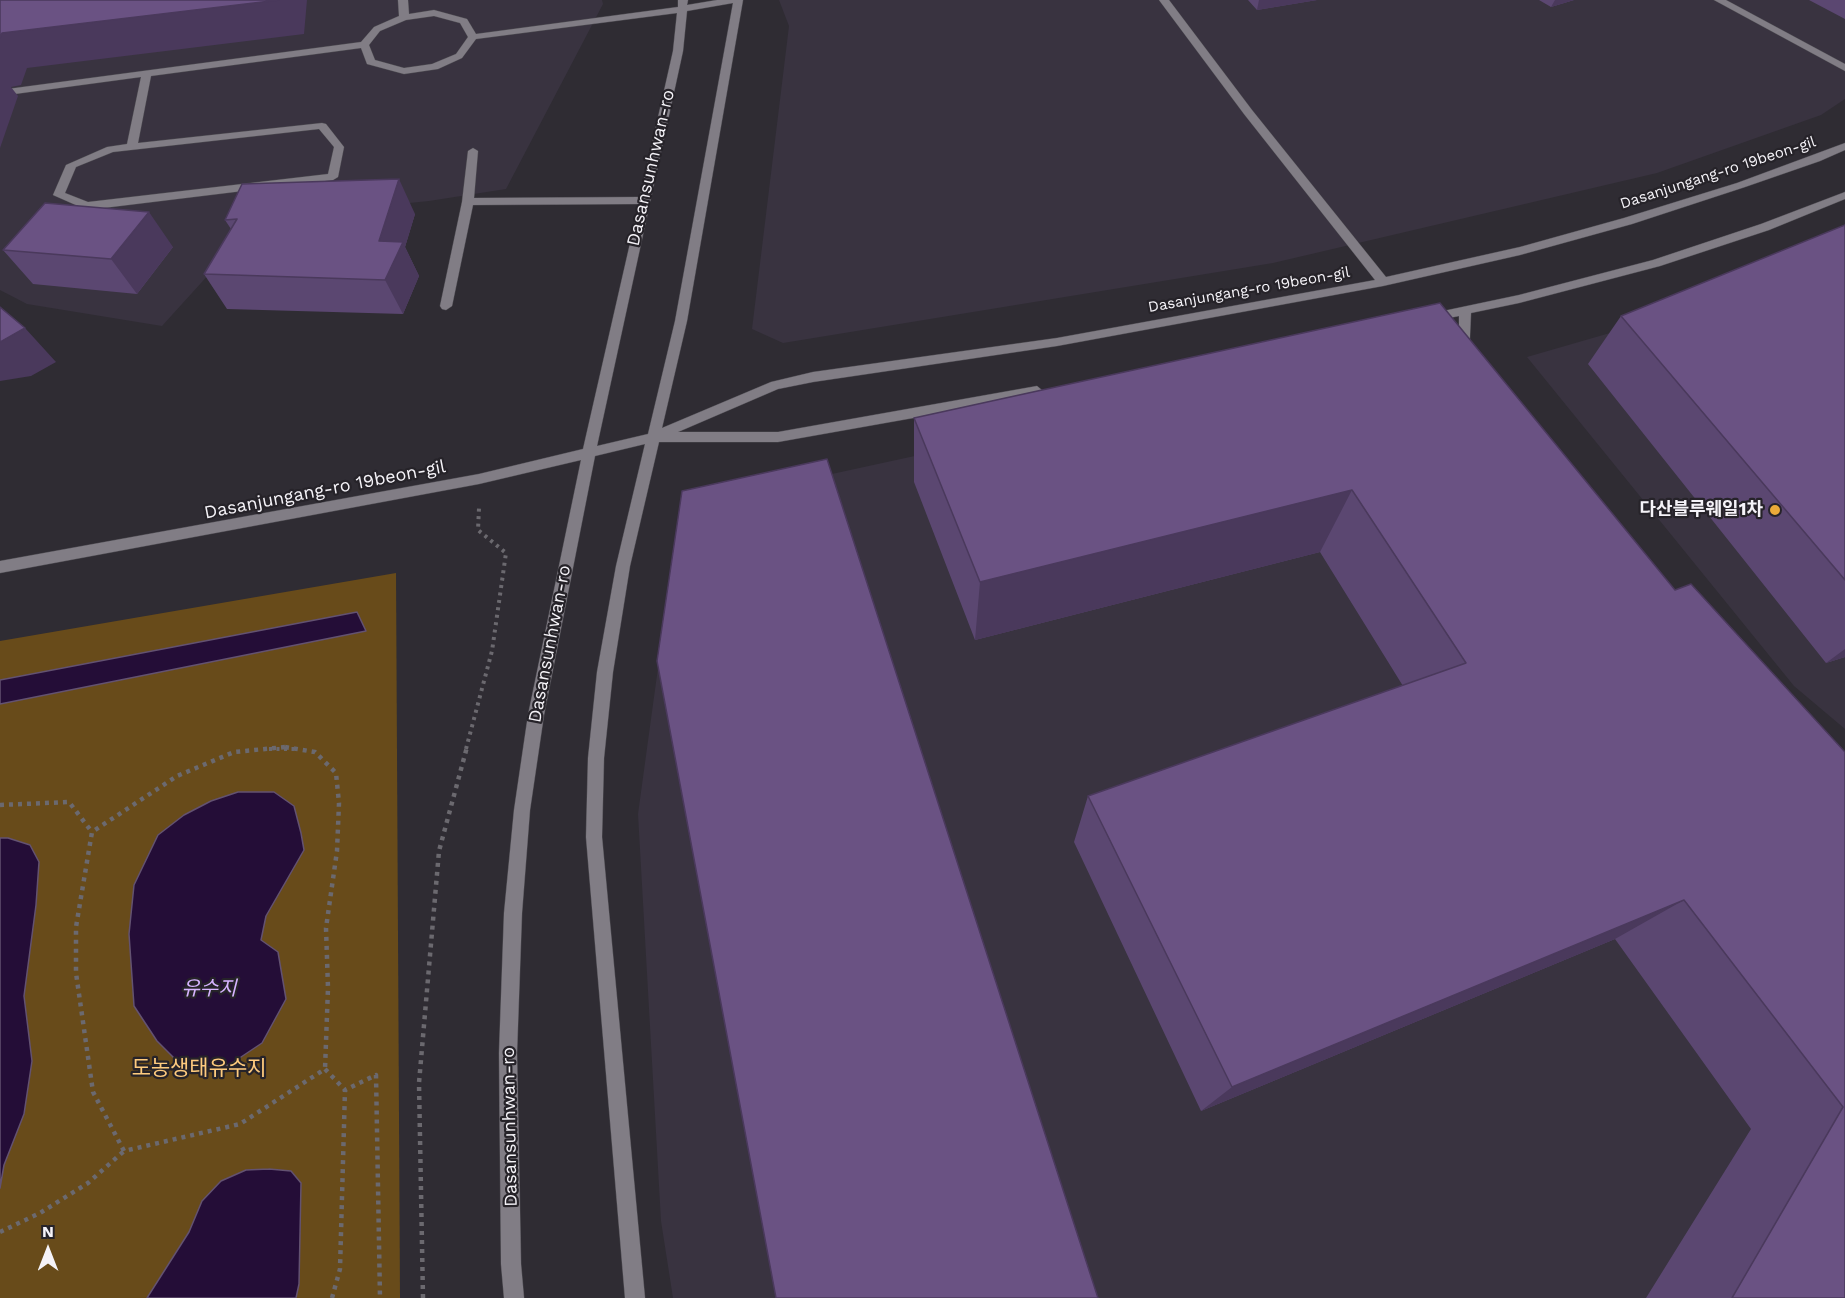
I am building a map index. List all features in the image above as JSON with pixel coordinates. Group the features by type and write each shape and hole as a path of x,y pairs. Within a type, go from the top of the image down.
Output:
{"street":[{"path":"403,0 404,17"},
{"path":"364,45 371,62 404,71 434,68 459,56 473,37 683,5 732,0"},
{"path":"635,1298 594,837 596,758 605,672 623,566 681,321 738,0"},
{"path":"1164,0 1248,112 1383,282"},
{"path":"1719,0 1845,68"},
{"name":"Dasansunhwan-ro","path":"514,1298 511,1264 508,1053 513,913 521,821 536,715 569,544 678,51 683,5"},
{"path":"0,93 364,45 377,29 404,17 434,13 464,21 473,37"},
{"path":"132,147 147,73"},
{"path":"322,126 339,147 333,177 87,206 59,195 71,165 111,149 132,147 322,126"},
{"name":"Dasanjungang-ro 19beon-gil","path":"654,437 775,384 813,376 1057,342 1383,282 1520,251 1628,221 1741,185 1816,159 1845,146"},
{"path":"446,306 468,202 473,151"},
{"path":"1419,321 1656,263 1765,227 1845,195"},
{"path":"468,202 644,200"},
{"path":"1464,362 1465,311"},
{"name":"Dasanjungang-ro 19beon-gil","path":"0,567 479,479 591,450 654,437 778,437 1054,388"}],"path":[{"path":"423,1298 419,1083 439,851 492,651 506,553 478,530 479,479"},
{"path":"92,832 177,776 234,752 285,747 315,752 336,773 339,803 337,851 326,928 328,988 325,1069 345,1090 340,1269 332,1298"},
{"path":"0,805 69,802 92,832 76,927 76,973 93,1092 124,1151"},
{"path":"0,1232 40,1213 88,1183 124,1151 240,1124 325,1069"},
{"path":"345,1090 376,1075 380,1298"}],"shaded area":[{"path":"0,0 602,0 603,4 506,189 429,201 260,218 162,326 27,304 0,290"},
{"path":"779,0 1845,0 1845,99 1821,115 1657,173 1273,263 783,343 752,329 789,26"},
{"name":"다산블루웨일1차","path":"1845,237 1845,729 1794,686 1527,357 1731,298"},
{"path":"1416,347 1845,1298 673,1298 661,1221 638,814 680,507"}],"green space":[{"name":"도농생태유수지","path":"396,573 400,1298 0,1298 0,641"}],"water":[{"path":"357,612 366,631 0,704 0,680"},
{"name":"유수지","path":"238,792 274,792 294,806 301,833 304,850 266,916 261,940 278,952 286,999 262,1043 229,1065 200,1068 178,1062 157,1041 134,1006 129,934 134,885 158,835 184,815 211,801"},
{"path":"0,838 8,838 30,845 39,862 36,905 24,996 32,1061 24,1114 4,1165 0,1188"},
{"path":"246,1170 291,1171 301,1183 299,1284 296,1298 147,1298 189,1232 202,1201 221,1181"}],"building":[{"path":"0,0 279,0 2,33 0,38"},
{"path":"399,179 379,241 403,242 385,280 204,274 237,219 225,220 242,184"},
{"path":"45,203 149,212 111,259 3,250"},
{"path":"1845,225 1845,580 1621,316"},
{"path":"1440,303 1675,590 1691,584 1845,752 1845,1298 1732,1298 1843,1107 1684,900 1232,1087 1088,796 1466,663 1352,490 980,582 914,418"},
{"path":"0,307 25,328 0,342"},
{"path":"827,459 1098,1298 776,1298 657,661 682,491"}],"place":[{"name":"다산블루웨일1차","path":"1775,510"}]}
